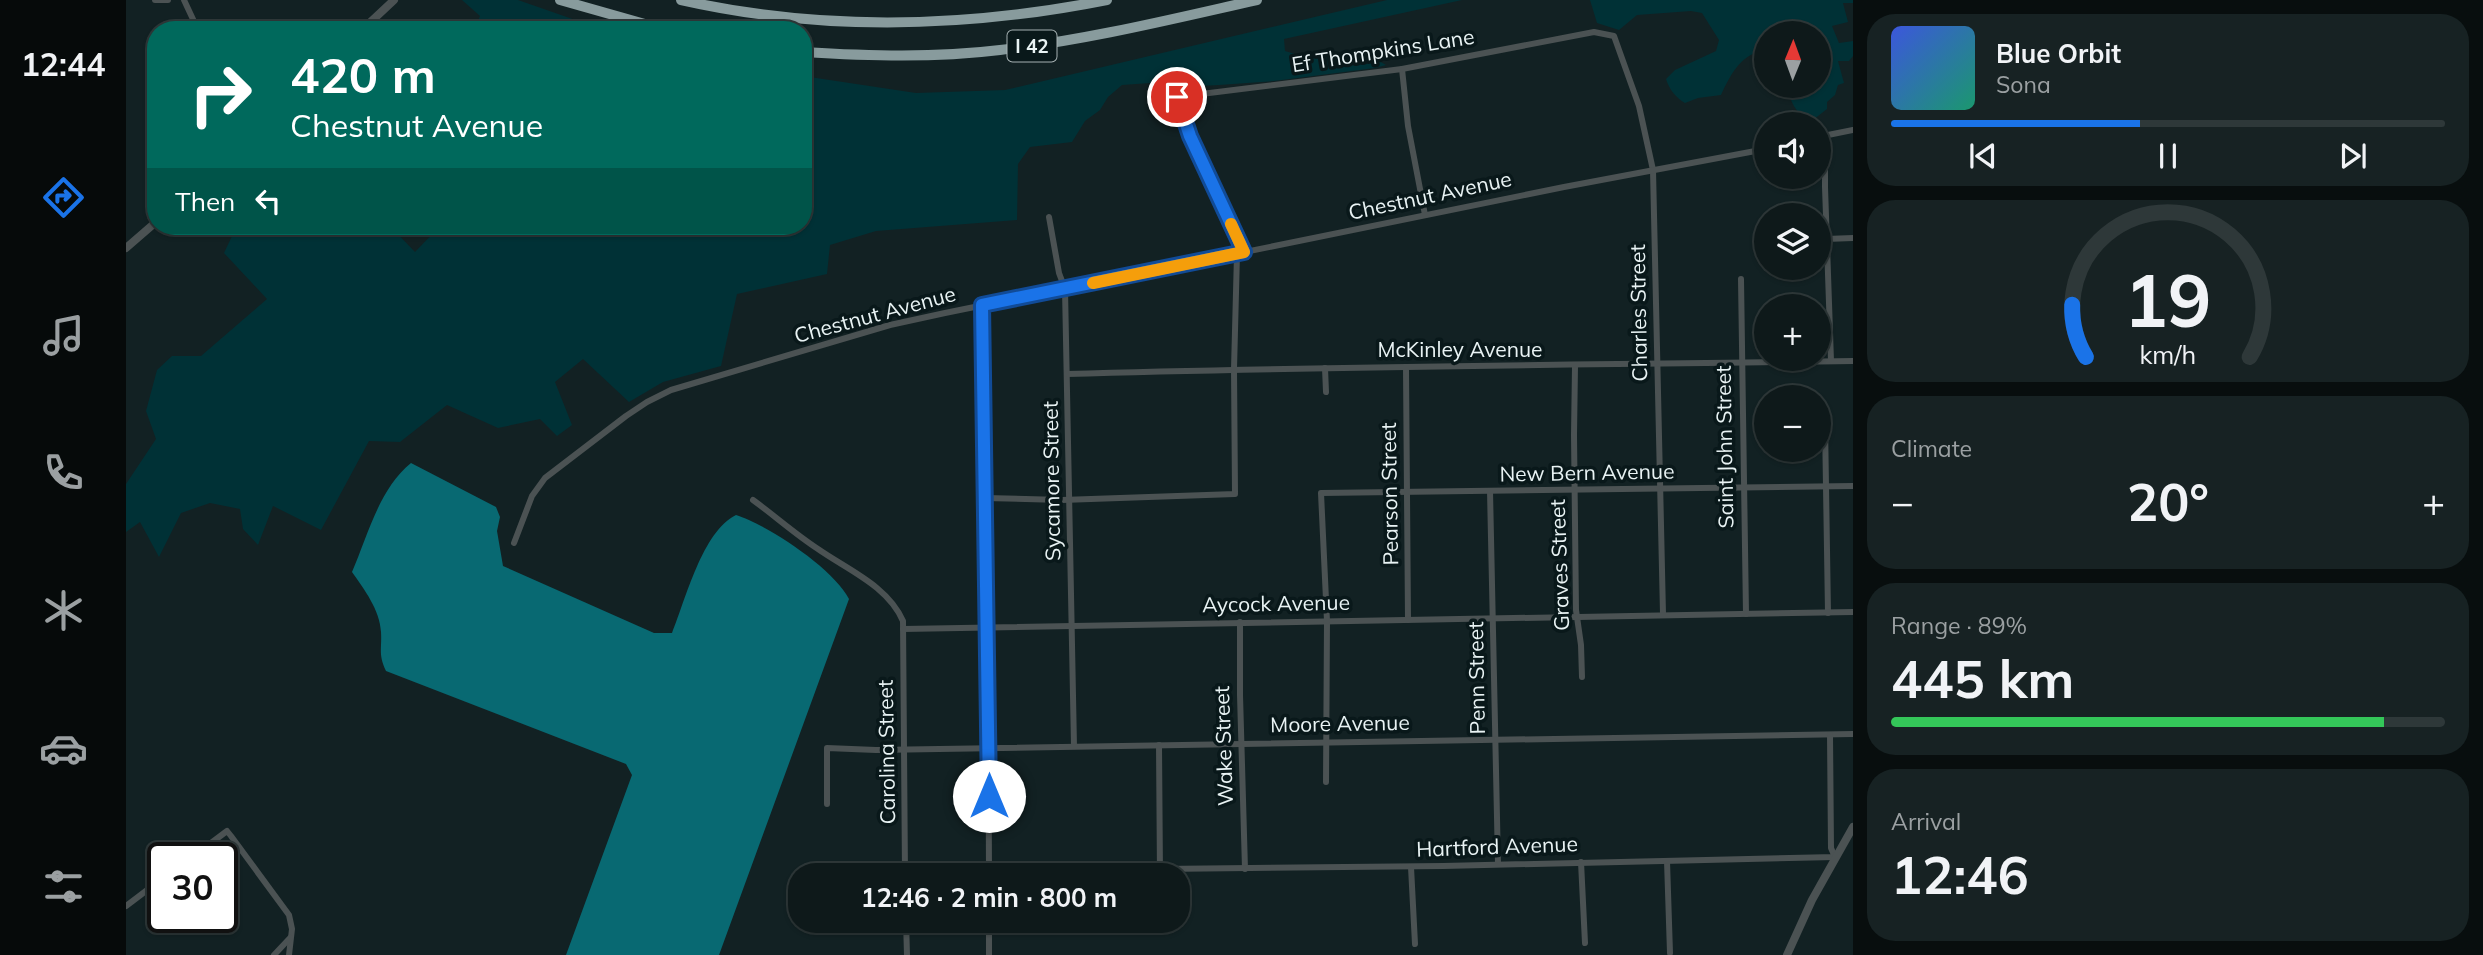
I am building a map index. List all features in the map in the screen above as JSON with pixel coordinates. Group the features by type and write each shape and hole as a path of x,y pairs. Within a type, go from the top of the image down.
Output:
{"highway":[{"path":"560,0 634,21"},
{"path":"681,0 779,17 906,23 1011,16 1107,0"},
{"name":"I 42","path":"812,52 901,55 999,50 1098,35 1257,0"}],"street":[{"path":"155,0 168,0"},
{"path":"184,0 194,21"},
{"path":"372,21 394,0"},
{"name":"Ef Thompkins Lane","path":"1241,253 1190,136 1177,97 1402,69 1594,32"},
{"name":"Charles Street","path":"1594,32 1614,36 1639,106 1653,170 1663,614"},
{"path":"1402,69 1408,126 1425,215"},
{"path":"1831,135 1853,130"},
{"name":"Chestnut Avenue","path":"514,543 529,503 545,478 626,416 662,393 890,325 1425,215 1754,151"},
{"name":"Sycamore Street","path":"1049,217 1059,273 1065,289 1074,746"},
{"path":"126,248 147,230"},
{"path":"1831,239 1853,239"},
{"path":"985,498 1069,500 1236,494 1234,369 1241,253"},
{"name":"Saint John Street","path":"1741,279 1746,614"},
{"path":"982,305 989,863"},
{"name":"McKinley Avenue","path":"1831,361 1853,361"},
{"name":"McKinley Avenue","path":"1067,374 1234,369 1754,363"},
{"name":"Graves Street","path":"1575,366 1574,490 1577,617 1582,677"},
{"path":"1325,368 1326,391"},
{"name":"Pearson Street","path":"1406,369 1408,620"},
{"path":"1825,462 1828,613"},
{"name":"New Bern Avenue","path":"1326,621 1321,494 1853,486"},
{"name":"Penn Street","path":"1490,491 1498,864"},
{"path":"753,499 815,548 878,589 897,609 903,621 903,629"},
{"name":"Aycock Avenue","path":"903,629 1853,612"},
{"path":"1326,621 1326,782"},
{"name":"Wake Street","path":"1240,622 1245,869"},
{"name":"Carolina Street","path":"903,629 905,863"},
{"name":"Moore Avenue","path":"827,804 827,748 1853,734"},
{"path":"1830,735 1831,848 1835,857"},
{"path":"1159,745 1160,863"},
{"path":"1787,955 1812,900 1853,827"},
{"path":"212,842 227,831 237,842"},
{"path":"238,843 289,915 292,929 289,955"},
{"name":"Hartford Avenue","path":"1190,871 1835,857"},
{"path":"1667,861 1670,953"},
{"path":"1581,862 1585,943"},
{"path":"1411,867 1415,944"},
{"path":"126,906 147,890"},
{"path":"906,933 907,955"},
{"path":"989,933 989,955"},
{"path":"274,955 291,936"}],"shaded area":[{"path":"462,0 518,0 578,21 478,21 480,16"},
{"path":"1387,0 1462,0 1284,39 1285,51 1302,56 1358,57 1386,65 1375,68 1219,85 1201,86 1179,81 1122,85 1108,97 1100,110 1085,121 1072,142 1030,147 1018,164 1017,220 876,231 830,245 827,274 737,294 721,366 663,382 629,402 583,359 555,382 572,425 557,436 540,419 498,428 447,405 400,442 369,441 321,530 273,506 258,545 243,529 240,509 210,503 181,513 159,557 140,522 126,532 126,484 156,439 146,411 157,370 172,356 201,356 267,299 224,253 231,235 399,235 415,252 431,235 812,235 812,77 916,93 1005,90"},
{"path":"1590,0 1853,0 1853,3 1843,3 1848,22 1832,26 1839,43 1853,41 1853,56 1849,61 1838,61 1844,83 1838,85 1835,95 1827,102 1827,109 1823,112 1798,112 1790,98 1831,98 1831,21 1754,21 1754,53 1732,74 1721,95 1685,103 1673,93 1666,79 1675,70 1716,51 1719,40 1702,13 1691,11 1637,15 1619,30 1597,23"},
{"path":"411,463 496,507 500,517 497,531 503,566 654,633 672,633 689,585 705,551 724,524 736,515 765,528 799,550 830,575 849,599 719,955 566,955 632,775 626,764 386,671 381,656 378,616 371,600 352,572 382,499"}],"slow traffic":[{"path":"1093,283 1244,252 1231,224"}],"route":[{"path":"989,796 982,305 1244,252 1190,136 1177,97"}]}
